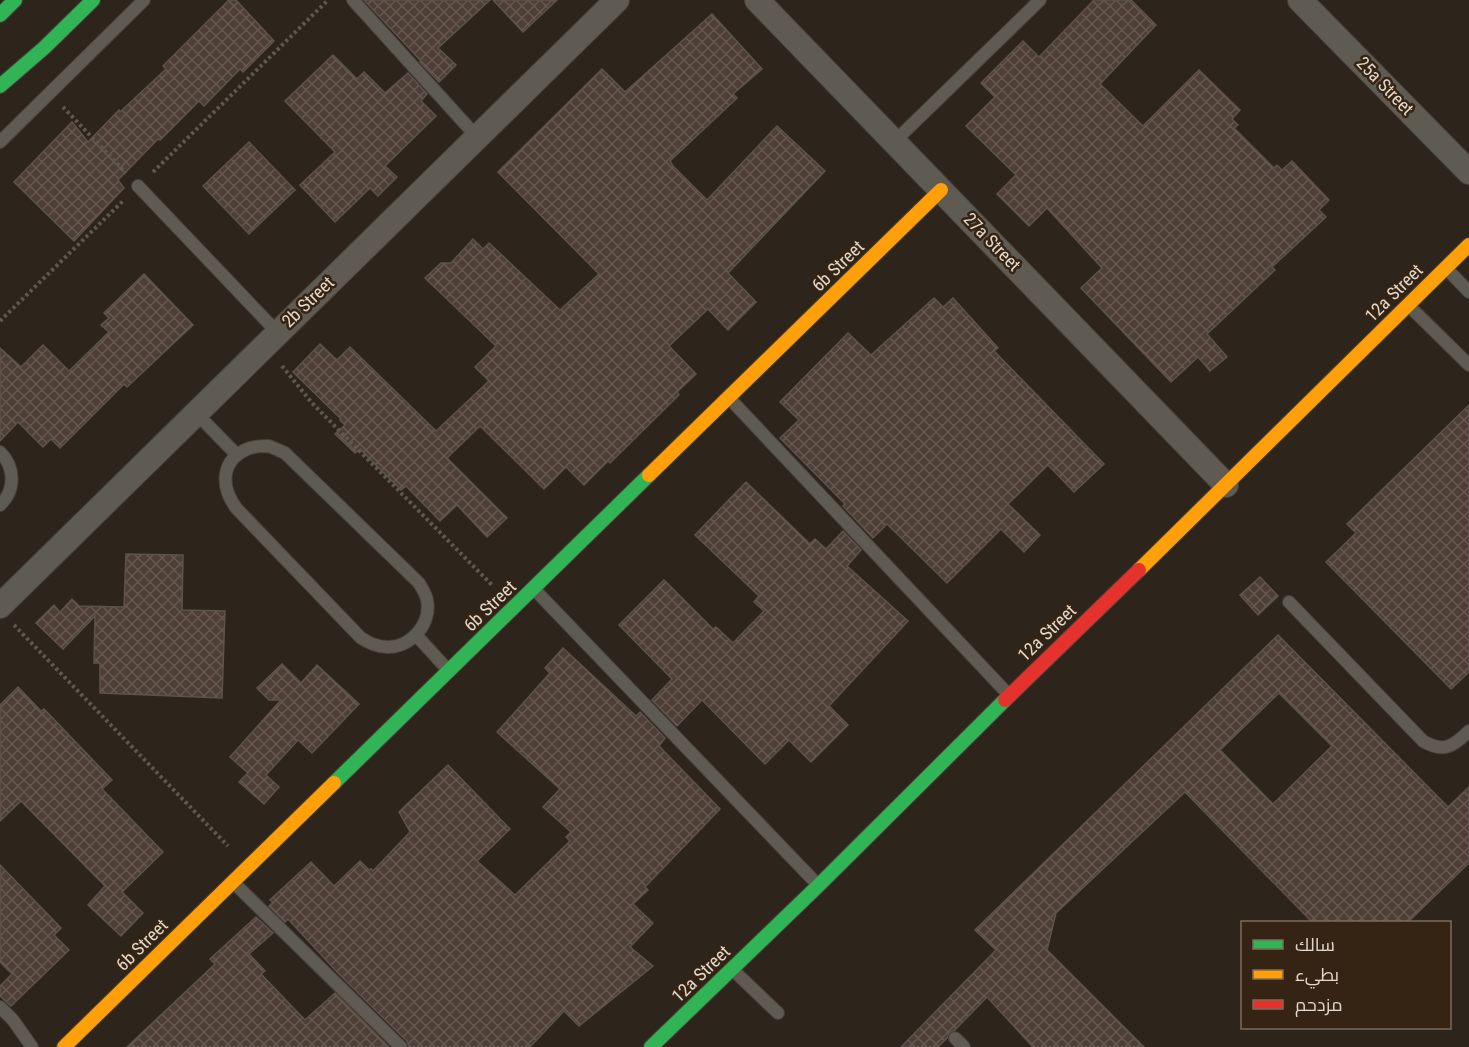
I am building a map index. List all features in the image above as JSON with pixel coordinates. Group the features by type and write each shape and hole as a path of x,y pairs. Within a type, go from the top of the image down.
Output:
{"street":[{"path":"0,15 15,0"},
{"path":"0,86 44,48 93,0"},
{"name":"2b Street","path":"4,613 195,412 617,0"},
{"name":"27a Street","path":"757,0 1226,485"},
{"name":"25a Street","path":"1300,0 1469,172"},
{"name":"6b Street","path":"64,1047 941,190"},
{"name":"12a Street","path":"651,1047 819,885 1009,695 1469,245"}],"lane":[{"path":"0,142 144,0"},
{"path":"353,0 477,136"},
{"path":"894,142 1040,0"},
{"path":"138,186 277,332"},
{"path":"1446,267 1469,292"},
{"path":"1408,305 1469,365"},
{"path":"729,398 1009,695"},
{"path":"195,412 237,455"},
{"path":"269,446 285,453 419,583 427,600 426,619 416,635 404,644 389,647 375,645 361,638 230,499 225,488 225,476 229,465 237,455 252,447 269,446"},
{"path":"0,452 9,463 12,483 9,493 0,505"},
{"path":"534,589 819,885"},
{"path":"1289,602 1423,741 1443,748 1454,745 1469,731"},
{"path":"416,635 449,671"},
{"path":"232,881 401,1047"},
{"path":"732,969 778,1013"},
{"path":"0,1007 13,1020 32,1047"}],"path":[{"path":"0,321 328,0"},
{"path":"50,93 138,186"},
{"path":"281,364 312,403 492,585 485,592"},
{"path":"4,613 248,866"}],"building":[{"path":"229,0 236,0 274,41 243,72 240,69 204,106 199,101 160,140 158,139 118,180 124,188 74,241 14,182 72,122 88,142 119,110 120,112 166,69 163,66"},
{"path":"364,0 490,0 438,48 456,65 439,82"},
{"path":"493,0 557,0 523,32"},
{"path":"1094,0 1131,0 1156,25 1100,84 1143,126 1199,70 1240,110 1232,119 1238,125 1234,128 1274,168 1277,165 1282,170 1292,161 1329,200 1319,210 1326,217 1272,267 1275,270 1207,334 1227,357 1210,371 1198,357 1171,382 1081,288 1102,268 1047,208 1029,226 997,194 1016,175 966,126 995,97 981,83 1023,41 1039,57"},
{"path":"712,14 762,69 733,94 737,98 670,161 673,166 707,200 777,126 825,171 728,273 756,302 728,330 708,309 669,346 696,374 677,392 679,395 610,463 608,461 584,485 566,467 544,489 480,426 447,458 507,518 487,537 457,505 440,521 406,486 401,490 360,449 355,453 335,434 345,425 341,419 293,372 320,344 337,360 350,347 436,431 489,381 475,367 496,346 425,278 441,263 451,263 473,239 483,249 489,243 560,310 599,274 498,172 602,69 625,92"},
{"path":"333,55 357,79 364,72 385,93 408,73 427,94 421,101 436,116 385,166 397,177 378,196 370,188 335,222 300,185 335,152 285,101"},
{"path":"249,142 295,190 249,234 203,186"},
{"path":"144,274 193,325 127,387 124,384 60,448 51,439 43,447 18,422 0,441 0,348 21,367 43,345 69,371 109,332 101,325 109,318 104,313"},
{"path":"934,298 943,307 953,298 998,348 994,351 1104,464 1074,492 1048,465 1008,504 1040,535 1024,552 1001,529 947,583 887,524 873,538 843,506 845,504 780,438 799,420 780,402 848,333 871,355"},
{"path":"1469,405 1469,672 1451,689 1326,562 1356,533 1347,524"},
{"path":"746,482 810,544 815,539 826,549 843,531 861,550 847,566 908,621 829,706 848,725 811,762 789,740 765,764 702,700 677,726 652,700 672,679 619,625 664,580 713,629 716,627 733,643 764,611 754,602 759,596 695,535"},
{"path":"126,554 183,555 182,610 225,611 222,698 100,693 100,663 94,663 95,616 63,649 36,623 54,605 60,612 72,599 79,606 124,607"},
{"path":"1260,577 1278,596 1258,615 1240,595"},
{"path":"1278,635 1448,807 1469,787 1469,863 1409,921 1311,921 1185,792 1056,913 1047,950 1144,1047 1033,1047 987,997 955,1030 949,1033 938,1047 901,1047 996,950 975,930","holes":["1279,693 1332,746 1273,804 1220,750"]},
{"path":"563,648 636,716 640,712 665,738 659,746 720,809 645,887 648,890 633,904 653,923 630,947 653,966 579,1026 564,1011 530,1047 409,1047 407,1041 339,974 288,919 285,922 269,906 273,902 270,900 311,862 334,886 360,861 373,871 410,832 399,812 448,765 510,829 477,861 515,895 570,841 566,837 571,832 543,807 560,789 497,732 550,673 545,668"},
{"path":"282,664 301,683 317,665 359,704 312,753 298,740 266,775 279,787 264,804 239,782 248,773 230,757 281,700 269,700 257,688"},
{"path":"18,687 41,711 44,709 112,780 102,789 163,852 122,892 143,913 121,936 88,905 105,886 21,801 0,821 0,705"},
{"path":"0,865 61,928 54,935 69,950 11,1006 0,996 0,986 12,974 0,962"},
{"path":"256,917 273,933 249,954 265,971 261,974 305,1020 335,993 389,1047 127,1047 215,964 210,959"}],"traffic: fast":[{"path":"0,15 15,0"},
{"path":"0,86 44,48 93,0"},
{"path":"334,783 649,475"},
{"path":"651,1047 819,885 1005,700"}],"traffic: slow":[{"path":"649,475 941,190"},
{"path":"1139,570 1469,245"},
{"path":"64,1047 334,783"}],"traffic: jam":[{"path":"1005,700 1139,570"}]}
